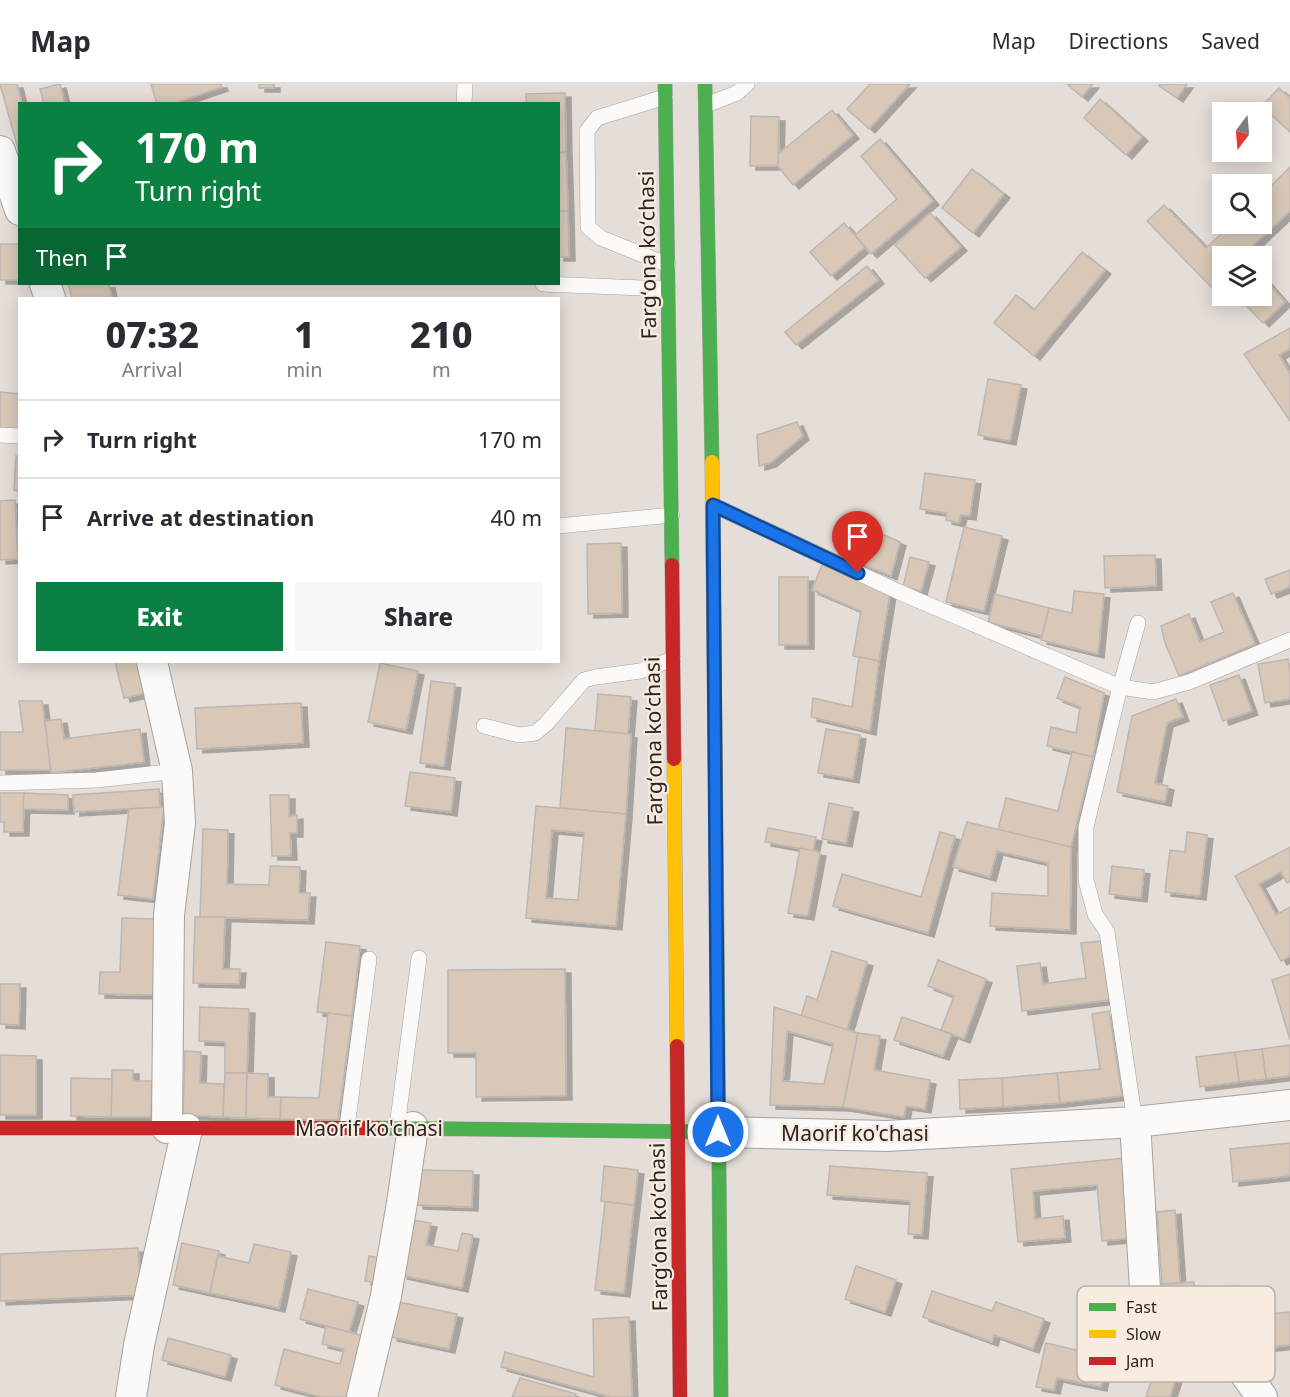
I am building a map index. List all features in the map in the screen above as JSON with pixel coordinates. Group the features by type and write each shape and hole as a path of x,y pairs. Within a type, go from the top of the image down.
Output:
{"main road":[{"path":"705,84 713,505 721,1397"},
{"name":"Fargʻona koʻchasi","path":"665,91 672,515 680,1397"},
{"name":"Maorif ko'chasi","path":"0,1128 405,1127 718,1132"}],"street":[{"path":"2,163 18,205"},
{"path":"131,1397 177,1129 169,915 180,823 177,771 152,663"},
{"name":"Maorif ko'chasi","path":"718,1132 887,1136 1135,1122 1290,1105"},
{"path":"1135,1122 1145,1286"},
{"path":"362,1397 386,1296 402,1203 405,1127"},
{"path":"1251,1382 1262,1397"}],"lane":[{"path":"464,102 465,84"},
{"path":"706,105 737,93 747,84"},
{"path":"665,91 597,118 587,131 588,227 601,238 668,264"},
{"path":"560,285 668,289"},
{"path":"0,435 18,436"},
{"path":"713,505 899,592 1120,687 1153,692 1189,682 1290,640"},
{"path":"560,526 672,515"},
{"path":"1135,1122 1107,932 1095,914 1086,880 1086,827 1138,623"},
{"path":"484,726 519,735 535,733 546,724 584,680 596,676 640,671 673,659"},
{"path":"0,783 97,780 177,771"},
{"path":"405,1127 419,958"},
{"path":"347,1127 369,960"}],"building":[{"path":"0,84 17,84 22,102 18,102 18,149"},
{"path":"60,84 64,102 43,102 40,89"},
{"path":"151,84 221,84 222,87 178,102 156,102"},
{"path":"259,84 274,84 274,88 259,88"},
{"path":"870,84 910,84 869,129 847,109"},
{"path":"1067,84 1093,84 1082,97"},
{"path":"1161,84 1187,84 1177,98 1159,86"},
{"path":"1279,88 1290,98 1290,132 1272,115 1272,102 1266,102"},
{"path":"565,93 566,152 560,153 560,102 526,102 526,94"},
{"path":"1100,99 1142,137 1126,155 1084,118"},
{"path":"832,110 853,135 793,185 778,166 778,154"},
{"path":"751,116 779,117 778,166 750,166"},
{"path":"880,139 933,201 871,254 855,235 897,199 861,156"},
{"path":"566,152 568,211 560,211 560,153"},
{"path":"1290,167 1290,211 1272,228 1272,185"},
{"path":"972,169 1004,194 973,233 942,208"},
{"path":"1164,205 1206,248 1221,234 1265,234 1253,246 1212,246 1211,287 1147,221"},
{"path":"560,211 568,211 569,257 560,257"},
{"path":"930,213 961,247 925,278 895,245"},
{"path":"844,223 865,247 831,276 810,252"},
{"path":"0,244 18,244 18,280 0,280"},
{"path":"1082,252 1105,270 1034,356 994,323 1016,295 1034,310"},
{"path":"867,266 878,280 796,345 785,332"},
{"path":"68,285 109,285 112,297 72,297"},
{"path":"1272,287 1285,302 1263,323 1247,306 1272,306"},
{"path":"1290,328 1290,349 1279,355 1290,374 1290,421 1244,354"},
{"path":"988,379 1021,385 1010,441 978,435"},
{"path":"0,392 18,394 18,429 0,428"},
{"path":"797,422 803,436 770,463 759,466 757,435"},
{"path":"16,456 18,456 18,491 14,490"},
{"path":"925,473 975,480 970,516 961,515 959,523 946,520 947,513 920,509"},
{"path":"15,500 18,559 0,560 0,501"},
{"path":"852,521 900,542 891,576 838,554"},
{"path":"964,527 1002,536 984,611 946,602"},
{"path":"621,543 622,613 588,614 587,544"},
{"path":"1155,555 1156,586 1105,588 1104,556"},
{"path":"910,557 929,562 921,591 903,587"},
{"path":"822,565 890,593 879,661 853,656 861,611 812,590"},
{"path":"1290,570 1290,587 1271,594 1265,579"},
{"path":"779,577 808,577 808,645 779,645"},
{"path":"1074,591 1104,594 1098,654 1041,640 1049,608 1072,613"},
{"path":"1233,593 1255,644 1179,676 1165,643 1161,626 1189,614 1200,642 1224,632 1211,602"},
{"path":"995,594 1049,608 1042,636 988,622"},
{"path":"859,657 879,661 870,731 811,717 813,698 852,707"},
{"path":"1288,659 1290,699 1265,703 1258,664"},
{"path":"115,663 143,663 150,692 124,698"},
{"path":"380,663 418,671 406,730 368,722"},
{"path":"1239,675 1252,711 1223,721 1210,685"},
{"path":"1065,677 1104,693 1093,757 1047,746 1051,727 1076,733 1080,707 1057,698"},
{"path":"431,681 455,684 444,766 420,763"},
{"path":"598,694 631,697 628,734 595,731"},
{"path":"1176,699 1183,717 1167,723 1155,783 1168,786 1165,802 1117,792 1132,716"},
{"path":"19,701 42,701 51,770 0,770 0,732 23,732"},
{"path":"301,703 303,743 197,749 195,708"},
{"path":"61,719 64,739 140,729 144,762 51,773 45,721"},
{"path":"566,728 631,734 626,814 560,808"},
{"path":"826,729 860,735 853,779 818,773"},
{"path":"1072,752 1093,757 1071,847 998,830 1006,798 1058,811"},
{"path":"410,772 455,778 451,812 405,806"},
{"path":"159,789 160,807 74,812 73,795"},
{"path":"0,793 24,793 23,832 4,832 4,822 0,822"},
{"path":"24,793 68,795 68,810 23,809"},
{"path":"270,795 289,795 289,816 297,815 297,833 290,833 291,856 272,856"},
{"path":"829,803 853,808 846,843 822,839"},
{"path":"536,806 626,814 616,926 526,918","holes":["552,830 584,833 578,900 546,898"]},
{"path":"164,807 153,899 118,895 129,809"},
{"path":"967,822 1071,847 1070,930 990,926 992,893 1048,896 1048,863 997,851 990,877 953,867"},
{"path":"768,828 816,837 813,851 765,842"},
{"path":"203,829 228,830 227,884 269,885 270,866 300,867 299,893 310,893 308,920 200,917"},
{"path":"940,832 955,836 928,933 833,906 842,874 921,897"},
{"path":"1187,832 1207,835 1200,896 1165,892 1170,850 1185,852"},
{"path":"1290,847 1290,881 1287,883 1281,872 1259,884 1276,915 1290,907 1290,956 1281,961 1235,876"},
{"path":"800,848 820,852 808,916 788,913"},
{"path":"1112,866 1144,870 1141,898 1109,894"},
{"path":"195,917 225,917 223,969 240,969 239,984 193,983"},
{"path":"122,918 156,919 154,995 99,994 100,972 120,972"},
{"path":"1101,941 1109,1000 1022,1011 1017,966 1040,963 1043,984 1086,978 1081,943"},
{"path":"326,942 360,946 352,1016 317,1012"},
{"path":"832,951 867,962 847,1030 801,1016 807,996 817,1000"},
{"path":"938,960 986,979 964,1039 941,1030 954,996 928,986"},
{"path":"565,969 566,1096 476,1097 476,1053 448,1053 448,970"},
{"path":"1290,974 1290,1040 1272,980"},
{"path":"0,984 20,984 19,1025 0,1024"},
{"path":"200,1007 249,1009 247,1073 225,1073 225,1042 199,1041"},
{"path":"774,1007 858,1033 843,1107 770,1105","holes":["787,1031 833,1044 824,1084 783,1081"]},
{"path":"1109,1011 1122,1096 1060,1103 1057,1073 1100,1069 1092,1014"},
{"path":"328,1013 352,1016 338,1120 280,1119 281,1097 319,1098"},
{"path":"902,1017 952,1034 943,1056 894,1040"},
{"path":"858,1033 880,1036 874,1070 930,1080 925,1109 906,1106 904,1117 843,1107"},
{"path":"1290,1045 1290,1076 1266,1079 1262,1049"},
{"path":"1262,1049 1266,1079 1239,1082 1235,1052"},
{"path":"185,1051 201,1052 200,1083 224,1084 223,1117 183,1115"},
{"path":"1235,1052 1239,1082 1200,1087 1196,1057"},
{"path":"0,1055 36,1056 36,1115 0,1115"},
{"path":"112,1070 133,1070 133,1081 152,1081 151,1117 111,1117"},
{"path":"225,1073 247,1073 246,1118 223,1117"},
{"path":"247,1073 268,1074 268,1097 281,1097 280,1119 246,1118"},
{"path":"1057,1073 1060,1103 1003,1107 1002,1078"},
{"path":"71,1078 112,1079 111,1117 71,1116"},
{"path":"1002,1078 1003,1107 960,1109 959,1080"},
{"path":"1290,1143 1290,1176 1233,1182 1230,1149"},
{"path":"1126,1158 1134,1238 1102,1241 1097,1185 1033,1191 1035,1219 1063,1216 1065,1238 1018,1242 1011,1169"},
{"path":"604,1166 638,1170 634,1205 601,1201"},
{"path":"830,1166 927,1173 922,1235 908,1234 910,1201 827,1195"},
{"path":"418,1170 473,1171 472,1207 417,1205"},
{"path":"605,1202 634,1205 624,1293 595,1290"},
{"path":"1175,1210 1180,1283 1162,1284 1157,1212"},
{"path":"413,1220 431,1223 426,1245 458,1251 462,1233 473,1235 462,1288 401,1275"},
{"path":"182,1243 219,1251 210,1293 173,1285"},
{"path":"254,1244 291,1252 279,1308 210,1293 218,1256 249,1263"},
{"path":"138,1248 141,1295 0,1301 0,1254"},
{"path":"369,1256 386,1259 382,1284 365,1281"},
{"path":"856,1266 896,1280 885,1312 845,1299"},
{"path":"1194,1282 1194,1286 1162,1286 1162,1284"},
{"path":"308,1289 358,1302 349,1332 300,1319"},
{"path":"932,1291 992,1311 996,1302 1044,1319 1033,1349 994,1335 992,1342 923,1317"},
{"path":"399,1302 457,1314 449,1349 391,1337"},
{"path":"1290,1312 1290,1345 1275,1347 1275,1313"},
{"path":"629,1317 632,1397 611,1397 501,1367 505,1352 594,1377 593,1319"},
{"path":"326,1326 368,1337 352,1397 322,1397 275,1385 284,1349 340,1364 344,1349 322,1344"},
{"path":"168,1338 231,1355 225,1377 162,1360"},
{"path":"1046,1343 1077,1350 1077,1382 1102,1382 1101,1387 1057,1378 1054,1390 1036,1387"},
{"path":"520,1378 576,1394 575,1397 512,1397"},
{"path":"1151,1382 1175,1382 1170,1397 1146,1397"}],"traffic: fast":[{"path":"665,84 672,565"},
{"path":"705,84 712,462"},
{"path":"717,931 721,1397"},
{"path":"377,1128 718,1132"}],"traffic: slow":[{"path":"712,462 717,931"},
{"path":"674,759 677,1046"}],"traffic: jam":[{"path":"672,565 674,759"},
{"path":"677,1046 680,1397"},
{"path":"0,1128 377,1128"}],"route":[{"path":"718,1132 713,505 858,573"}]}
